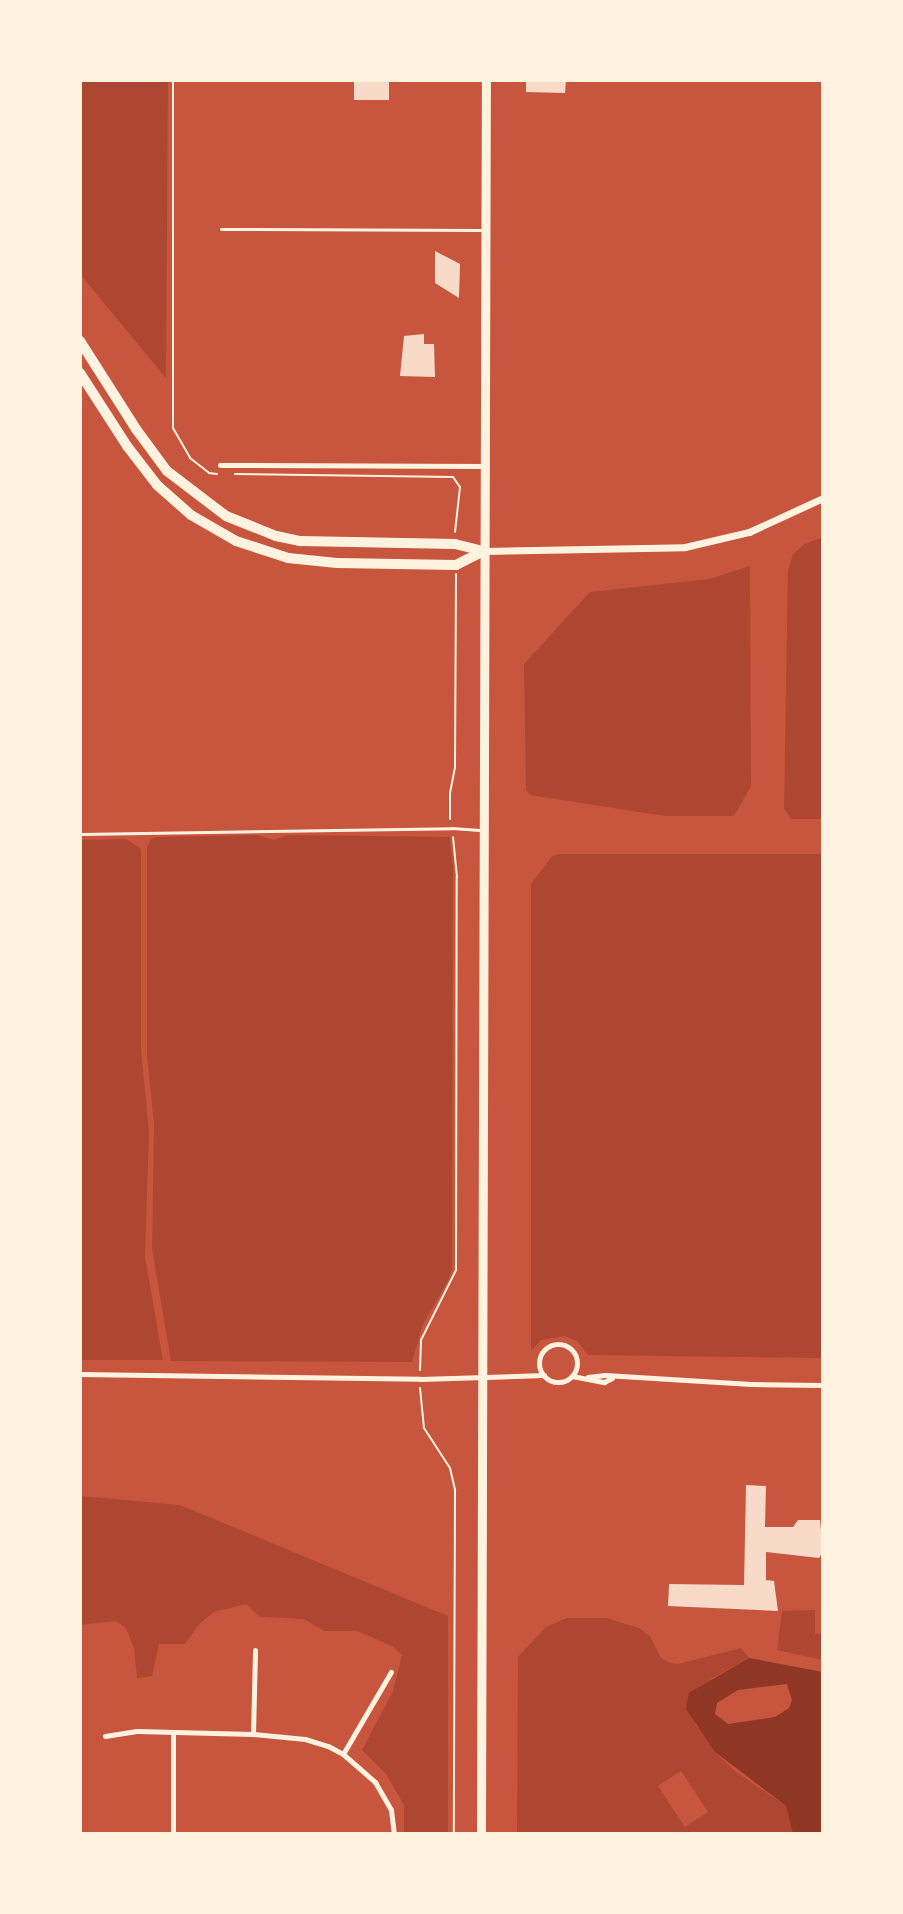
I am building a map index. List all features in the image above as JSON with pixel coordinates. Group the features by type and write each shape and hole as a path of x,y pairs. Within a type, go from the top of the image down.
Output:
{"highway":[{"path":"80,341 136,429 167,471 226,516 248,527 300,541 455,544 484,551"},
{"path":"80,373 127,446 157,485 191,515 236,541 288,558 337,563 456,565 484,551"}],"main road":[{"path":"481,1834 486,80"}],"street":[{"path":"220,465 485,466"},
{"path":"484,551 685,547 749,532 823,498"},
{"path":"544,1375 539,1364 543,1352 559,1344 574,1353 577,1365 572,1376"},
{"path":"80,1374 482,1378 544,1375 561,1382 572,1376 604,1382 613,1377 823,1385"},
{"path":"253,1734 255,1650"},
{"path":"343,1754 391,1672"},
{"path":"105,1736 125,1732 253,1734 305,1739 343,1754 369,1775 385,1796 394,1834"},
{"path":"173,1733 173,1834"}],"lane":[{"path":"221,229 486,230"},
{"path":"80,834 483,830"}],"path":[{"path":"173,80 172,409 173,428 179,443 195,462 212,473 445,476 460,482 460,506 455,523"},
{"path":"450,813 455,767 456,580"},
{"path":"420,1372 421,1340 456,1270 457,877 453,837"},
{"path":"420,1386 424,1428 450,1468 455,1490 454,1834"}],"shaded area":[{"path":"80,80 168,80 166,378 80,274"},
{"path":"823,537 823,819 791,819 784,808 788,570 793,554 805,544"},
{"path":"750,566 751,786 734,816 665,816 530,795 526,790 524,664 590,592 709,579"},
{"path":"257,835 274,840 287,835 450,837 453,868 452,1268 422,1326 412,1362 171,1361 152,1249 154,1124 147,1055 147,847 151,839 157,837"},
{"path":"126,839 141,849 141,1050 149,1131 145,1257 163,1360 80,1360 80,840"},
{"path":"823,854 823,1358 588,1355 577,1341 564,1336 541,1340 531,1351 531,884 552,856"},
{"path":"80,1496 180,1505 448,1616 448,1834 404,1834 404,1805 386,1774 362,1750 393,1691 402,1655 392,1646 357,1631 324,1631 304,1619 260,1617 246,1604 214,1612 200,1623 185,1644 159,1644 152,1676 137,1678 134,1648 126,1628 116,1621 80,1625"},
{"path":"815,1610 815,1634 823,1633 823,1660 777,1650 782,1611"},
{"path":"567,1618 606,1618 639,1628 650,1636 661,1658 678,1664 741,1648 749,1658 711,1679 695,1725 706,1734 715,1752 735,1771 786,1806 793,1834 517,1834 518,1657 546,1627","holes":["681,1771 708,1812 685,1827 658,1786"]},
{"path":"749,1658 823,1672 823,1834 793,1834 786,1806 715,1752 686,1709 689,1693","holes":["787,1684 792,1700 789,1708 775,1717 728,1724 715,1714 717,1703 738,1690"]}],"building":[{"path":"354,80 389,80 389,100 354,100"},
{"path":"526,80 566,80 565,93 526,92"},
{"path":"435,251 460,264 459,298 435,283"},
{"path":"424,334 424,344 434,344 435,377 400,376 404,336"},
{"path":"746,1485 766,1486 765,1527 793,1527 798,1520 820,1520 823,1552 819,1558 766,1552 766,1580 774,1581 778,1611 668,1606 669,1584 744,1585"}]}
